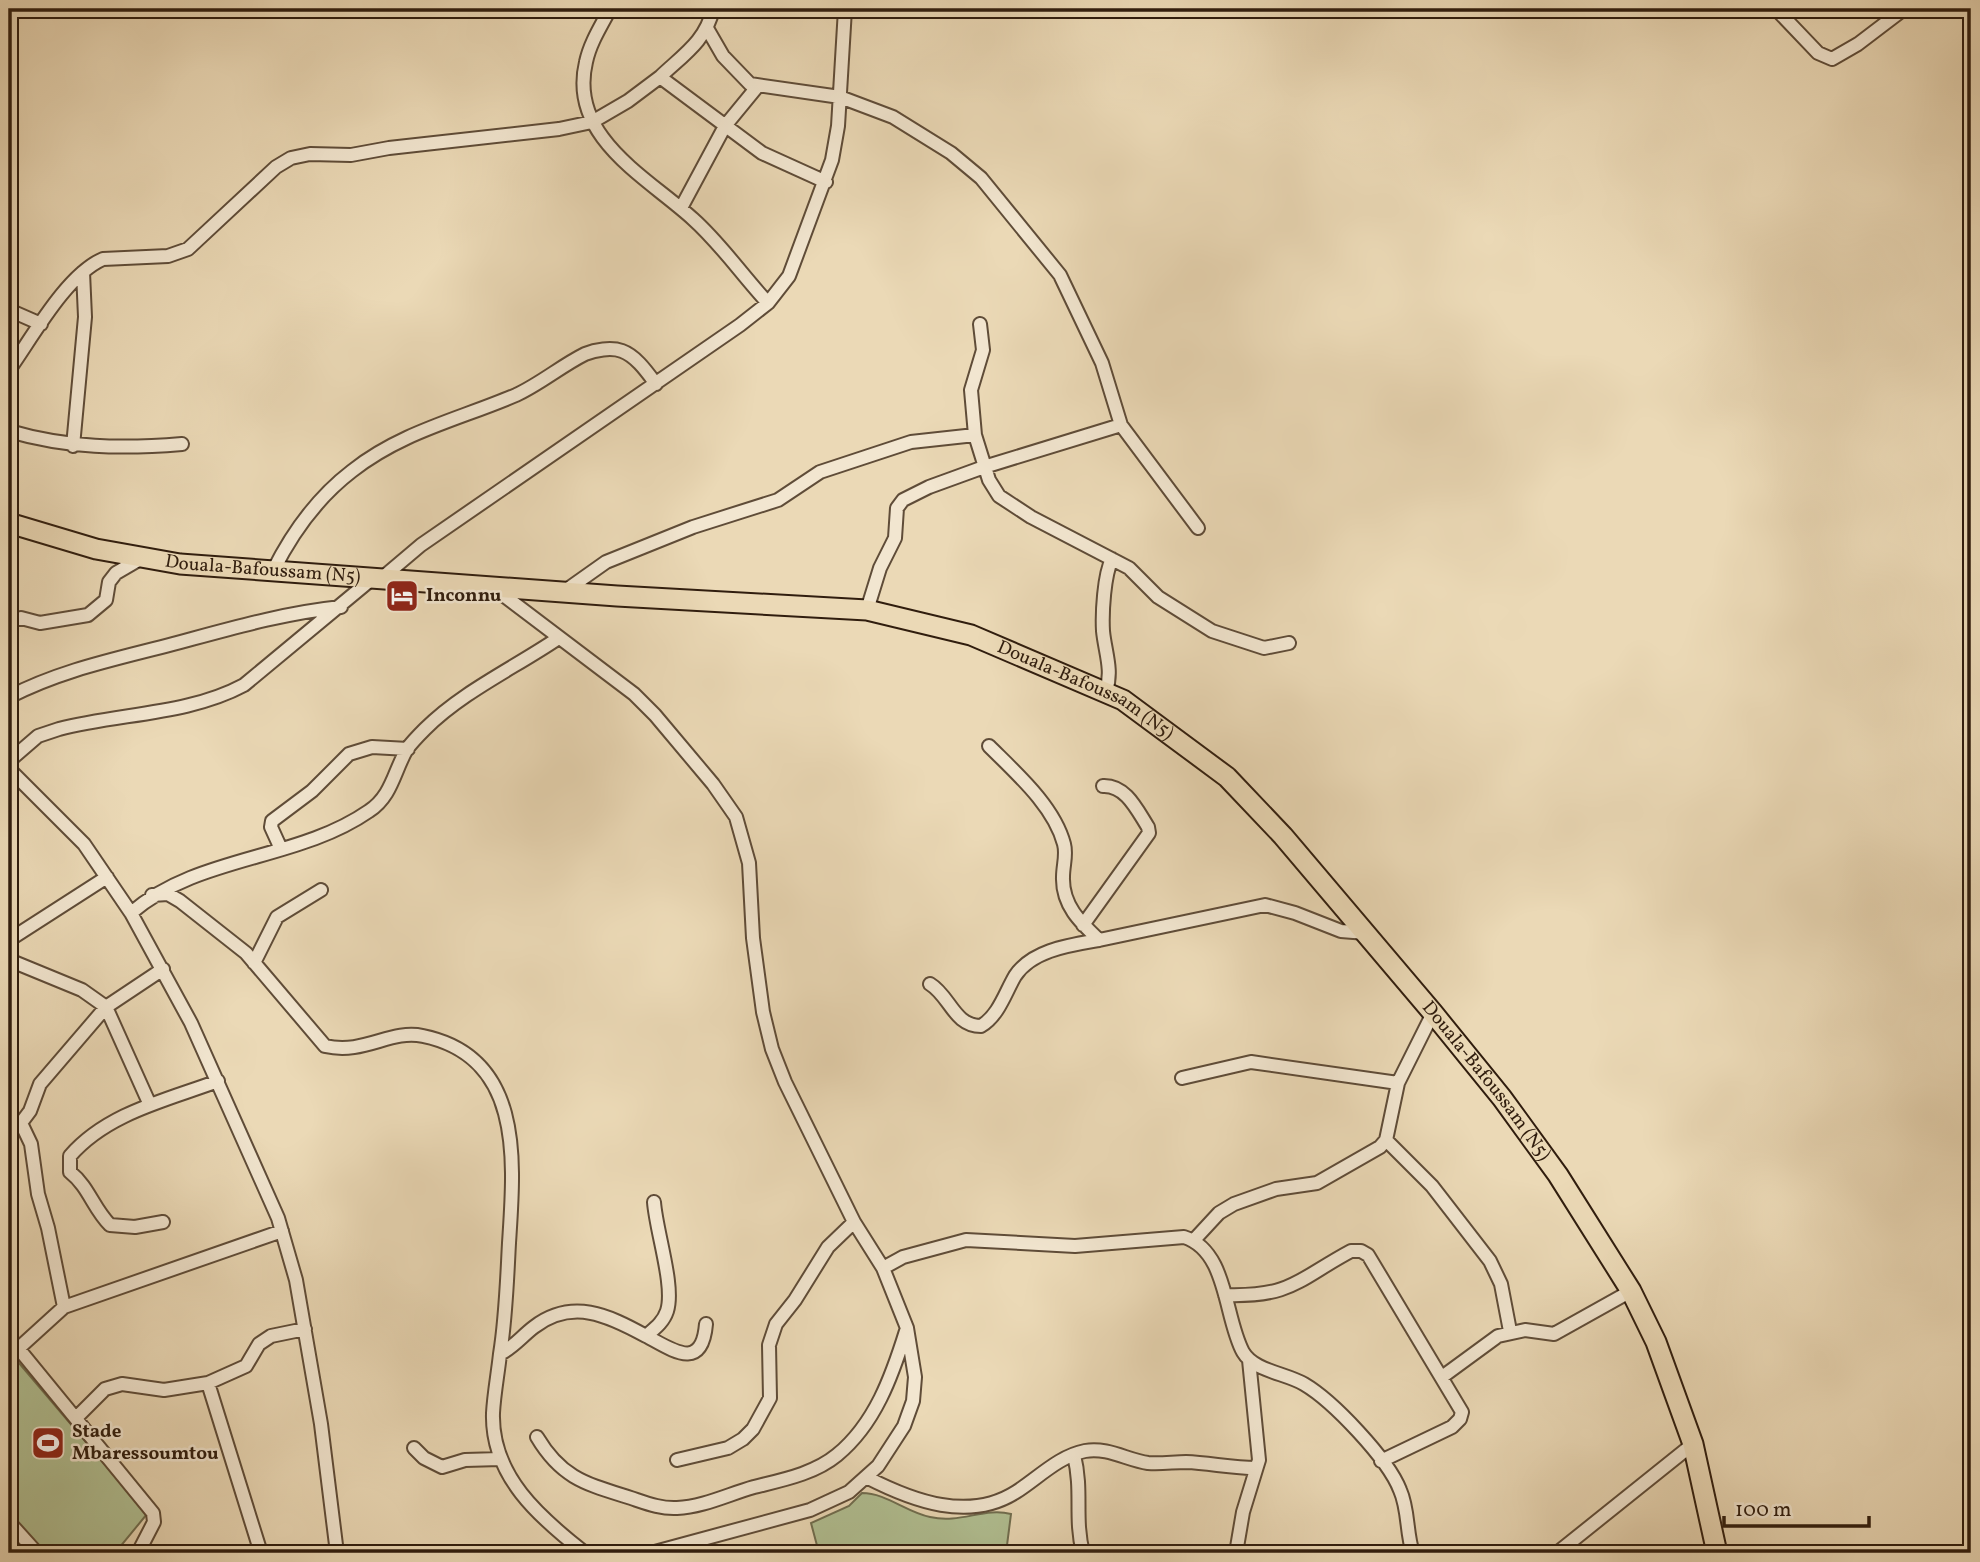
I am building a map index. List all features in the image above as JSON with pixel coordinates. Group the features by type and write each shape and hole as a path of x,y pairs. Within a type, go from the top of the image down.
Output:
{"highway":[{"name":"Douala-Bafoussam (N5)","path":"9,523 57,539 140,559 377,578 867,610 971,635 1105,691 1144,713 1227,777 1316,873 1502,1098 1558,1175 1631,1291 1656,1342 1693,1444 1717,1553"}],"street":[{"path":"610,9 585,65 584,97 592,122 607,145 713,237 768,303"},
{"path":"9,370 41,324 83,272 103,259 168,256 188,249 276,167 291,158 310,154 351,156 592,122 628,102 660,76 708,30 713,9"},
{"path":"9,761 38,736 59,729 206,702 244,685 421,545 656,384 768,303 789,276 826,182 835,143 845,9"},
{"path":"1776,9 1818,53 1832,58 1844,53 1903,9"},
{"path":"708,30 729,64 746,81 757,87 840,97 893,117 918,131 981,178 1059,275 1102,363 1121,425 1198,528"},
{"path":"660,76 762,153 826,182"},
{"path":"681,208 725,127 757,87"},
{"path":"73,446 85,317 83,272"},
{"path":"9,310 41,324"},
{"path":"980,324 983,350 971,390 975,435 993,488 1008,503 1112,559 1144,580 1158,597 1212,631 1264,648 1289,643"},
{"path":"273,570 294,533 350,471 413,434 516,395 586,354 601,350 621,350 633,357 656,384"},
{"path":"867,610 880,568 895,538 897,508 903,500 929,487 984,467 1121,425"},
{"path":"9,430 73,446 182,444"},
{"path":"565,591 607,562 693,527 778,500 820,472 911,442 975,435"},
{"path":"9,621 21,618 40,623 88,615 106,600 109,582 116,573 140,559"},
{"path":"1105,691 1110,668 1103,628 1104,583 1112,559"},
{"path":"491,585 557,639 634,694 713,784 736,817 749,863 753,938 763,1012 772,1049 854,1222 883,1268 907,1328 915,1377 913,1401 904,1426 890,1451 868,1478 841,1497 810,1510 651,1553"},
{"path":"9,697 46,680 105,660 302,611 341,607"},
{"path":"131,913 152,895 206,871 281,849 340,827 370,811 393,785 408,748 427,727 454,706 557,639"},
{"path":"989,746 1035,795 1053,822 1064,843 1064,891 1073,913 1099,940"},
{"path":"281,849 271,827 272,821 312,791 343,758 372,747 408,748"},
{"path":"9,769 84,844 131,913 163,969 218,1081 282,1231 296,1280 305,1329 337,1553"},
{"path":"1083,925 1149,833 1148,827 1123,792 1115,787 1103,786"},
{"path":"9,940 107,877"},
{"path":"254,963 277,917 321,890"},
{"path":"152,895 168,894 180,901 254,963 325,1046 344,1050 358,1049 407,1034 424,1036 468,1055 495,1086 512,1143 515,1174 507,1308 493,1415 500,1459 507,1475 531,1505 585,1553"},
{"path":"930,984 944,995 959,1018 981,1026 989,1020 1015,976 1030,961 1057,950 1265,905 1295,913 1341,931 1366,933"},
{"path":"9,960 82,990 106,1007 150,1105"},
{"path":"64,1307 48,1228 38,1194 31,1144 15,1124 30,1111 40,1084 106,1007 163,969"},
{"path":"1194,1240 1219,1213 1234,1204 1276,1189 1317,1183 1368,1157 1386,1140 1398,1083 1433,1013"},
{"path":"1182,1078 1251,1062 1398,1083"},
{"path":"163,1222 135,1227 110,1224 96,1209 80,1179 70,1172 70,1156 95,1130 150,1105 218,1081"},
{"path":"1386,1140 1432,1186 1490,1261 1500,1284 1510,1331"},
{"path":"646,1336 659,1326 667,1313 669,1299 654,1202"},
{"path":"677,1460 728,1448 744,1439 753,1429 771,1398 769,1345 776,1324 795,1300 828,1247 854,1222"},
{"path":"138,1553 154,1522 153,1513 77,1417 13,1351 64,1307 282,1231"},
{"path":"883,1268 914,1254 966,1240 1075,1246 1184,1237 1194,1240 1211,1259 1240,1345 1249,1360 1259,1445 1236,1553"},
{"path":"1225,1295 1267,1294 1291,1288 1343,1255 1361,1251 1368,1255 1459,1404 1460,1419 1381,1461"},
{"path":"1442,1377 1498,1336 1510,1331 1554,1334 1631,1291"},
{"path":"500,1354 551,1315 567,1310 602,1314 646,1336 665,1349 683,1355 703,1342 706,1324"},
{"path":"537,1437 563,1470 591,1486 663,1507 707,1502 804,1473 840,1453 862,1427 888,1385 907,1328"},
{"path":"77,1417 105,1388 122,1384 164,1390 208,1384 246,1366 259,1344 271,1336 305,1329"},
{"path":"1249,1360 1318,1392 1340,1412 1381,1461 1402,1494 1413,1553"},
{"path":"208,1384 261,1553"},
{"path":"1557,1553 1693,1444"},
{"path":"414,1448 442,1467 465,1460 500,1459"},
{"path":"868,1478 925,1503 969,1506 1014,1493 1074,1455 1098,1451 1146,1462 1184,1462 1234,1469 1256,1468"},
{"path":"1074,1455 1081,1491 1076,1524 1083,1553"},
{"path":"9,1522 37,1553"}],"green space":[{"name":"Stade Mbaressoumtou","path":"19,1363 147,1514 115,1553 42,1553 9,1516 9,1372"},
{"path":"862,1493 879,1496 921,1515 941,1519 991,1512 1011,1514 1006,1553 819,1553 811,1523 849,1506"}],"place":[{"name":"Inconnu","path":"402,596"},
{"name":"Stade Mbaressoumtou","path":"48,1443"}]}
